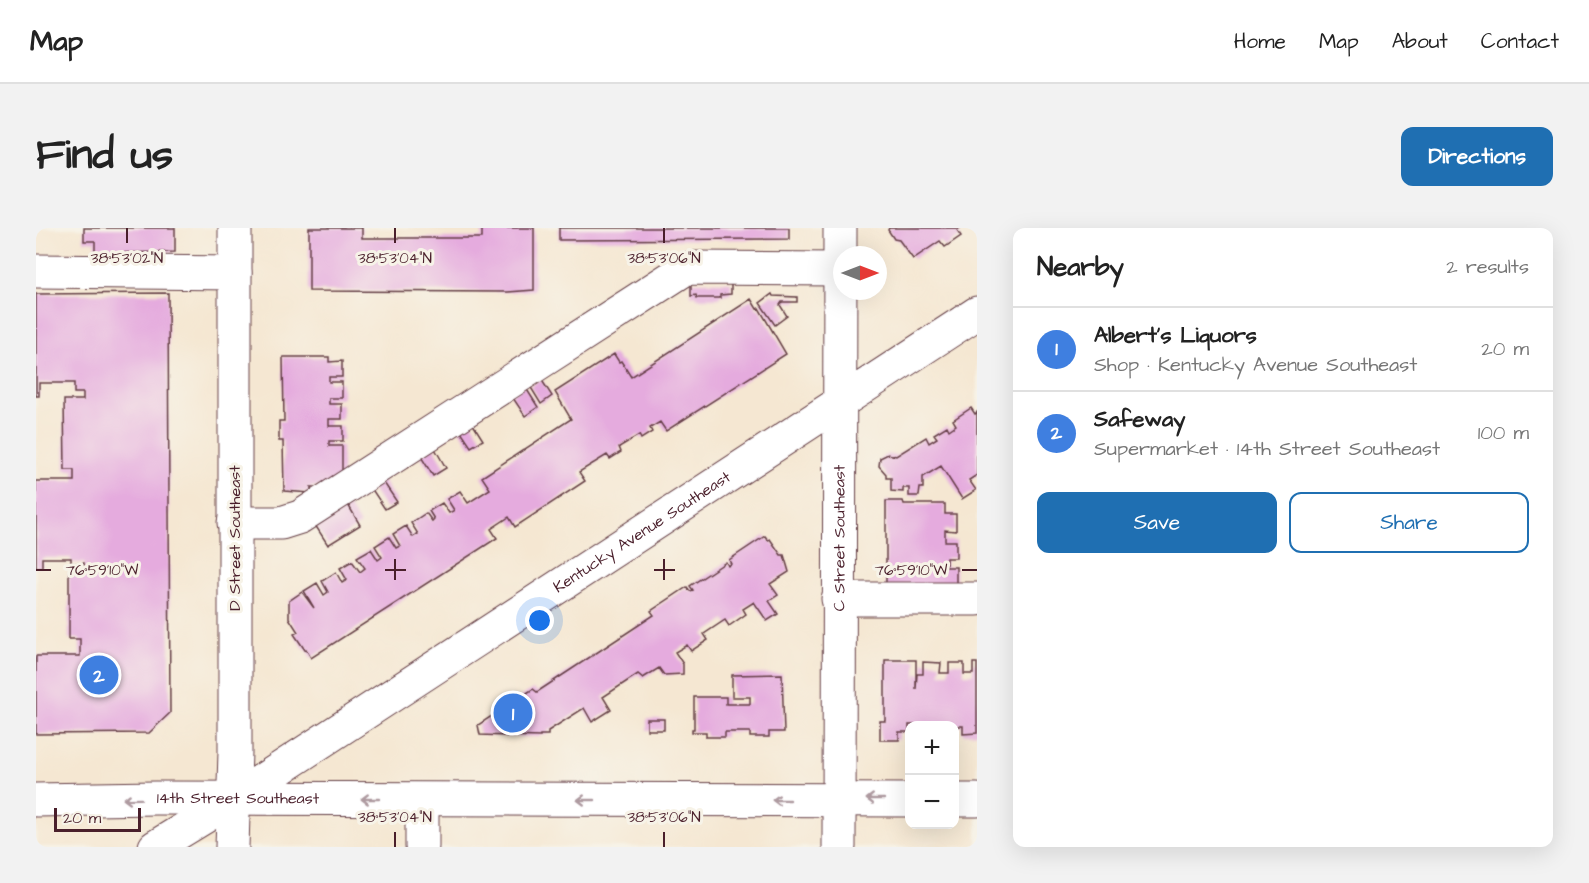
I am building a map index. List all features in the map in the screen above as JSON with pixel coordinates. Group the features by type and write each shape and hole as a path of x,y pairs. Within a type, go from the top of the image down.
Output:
{"street":[{"name":"D Street Southeast","path":"232,847 235,752 235,228"},
{"name":"C Street Southeast","path":"840,228 840,246"},
{"path":"234,524 281,523 300,518 685,269 693,267 833,269"},
{"path":"36,271 235,273"},
{"name":"C Street Southeast","path":"839,847 840,300"},
{"name":"Kentucky Avenue Southeast","path":"155,847 232,800 977,313"},
{"path":"838,599 977,599"},
{"name":"14th Street Southeast","path":"36,800 155,798 232,800 905,800"},
{"path":"422,800 422,847"},
{"path":"959,800 977,800"}],"building":[{"path":"84,228 175,228 175,252 95,253 95,241 84,241"},
{"path":"309,228 362,228 362,238 482,238 482,228 534,228 534,290 508,292 309,291"},
{"path":"559,228 789,228 789,239 559,240"},
{"path":"889,228 960,228 957,230 961,236 945,247 940,241 913,259 899,240 894,239"},
{"path":"691,282 731,282 731,294 720,295 720,298 697,298 696,295 691,296"},
{"path":"168,293 170,713 149,733 36,734 36,656 80,656 80,639 69,639 69,572 84,572 84,563 71,563 71,558 42,558 42,567 36,567 36,481 74,481 74,470 65,470 64,400 83,400 83,393 74,393 74,383 39,383 39,396 36,396 36,294"},
{"path":"772,294 773,296 797,297 797,302 782,302 780,305 787,316 775,325 760,303"},
{"path":"751,299 757,309 759,308 786,354 666,431 660,422 650,428 652,432 641,439 639,435 619,447 621,452 610,459 607,455 579,472 585,481 515,527 509,517 491,529 497,538 311,658 294,634 298,632 289,618 289,601 302,592 314,608 304,591 317,583 324,595 328,592 322,581 336,572 342,583 347,580 340,568 352,561 360,572 365,568 357,557 371,549 378,560 382,557 375,546 389,537 396,548 400,546 393,534 406,526 413,537 418,534 411,523 426,513 432,521 434,519 429,511 442,503 449,513 453,511 447,499 460,491 468,503 490,489 482,477 571,419 555,392 614,354 631,377"},
{"path":"283,357 329,357 329,362 342,361 342,377 329,377 329,382 342,382 342,398 329,398 329,404 342,404 342,419 329,419 329,426 343,426 343,441 329,441 329,446 342,446 342,476 328,487 311,487 311,493 284,491 283,441 279,441 279,421 284,421"},
{"path":"541,379 552,396 541,404 530,386"},
{"path":"524,385 538,407 525,416 511,395"},
{"path":"971,408 975,414 977,412 977,475 969,480 976,490 962,499 941,466 923,477 923,488 920,488 919,496 909,496 909,488 903,488 903,492 891,491 891,478 886,478 886,474 879,466 880,458 888,454 896,456 926,437 929,443 937,438 934,434 947,426 949,430 956,425 953,420"},
{"path":"471,421 483,440 471,447 459,429"},
{"path":"434,447 446,468 433,476 420,455"},
{"path":"382,480 397,502 385,509 371,488"},
{"path":"886,501 903,501 904,504 945,504 945,514 956,514 956,531 945,530 945,541 956,541 956,558 946,558 946,567 956,567 956,584 886,588"},
{"path":"347,503 360,525 328,545 315,525"},
{"path":"765,536 768,540 770,539 781,555 784,555 789,572 770,584 778,595 769,601 778,614 767,621 754,602 743,609 746,614 729,626 725,620 704,634 708,640 691,651 687,645 675,652 683,664 683,674 664,675 659,668 643,678 638,674 603,697 611,710 592,722 584,708 548,731 548,735 540,735 540,737 480,735 478,725 533,689 537,692 654,615 651,611 687,587 690,591 693,590 690,586 726,562 728,566 731,564 729,560"},
{"path":"885,660 916,660 916,689 917,674 923,674 923,662 941,663 940,673 949,673 949,663 964,663 964,674 973,674 973,663 977,663 977,733 963,734 963,726 959,726 959,721 905,721 905,732 899,732 899,740 880,740 880,721 885,721"},
{"path":"782,674 784,732 769,732 769,737 750,737 750,732 725,732 725,737 706,737 706,732 692,732 694,729 694,697 726,697 726,704 750,704 750,697 732,697 732,675"},
{"path":"647,719 664,719 664,730 647,730"}],"place":[{"name":"Safeway","path":"99,675"},
{"name":"Albert's Liquors","path":"513,713"}]}
